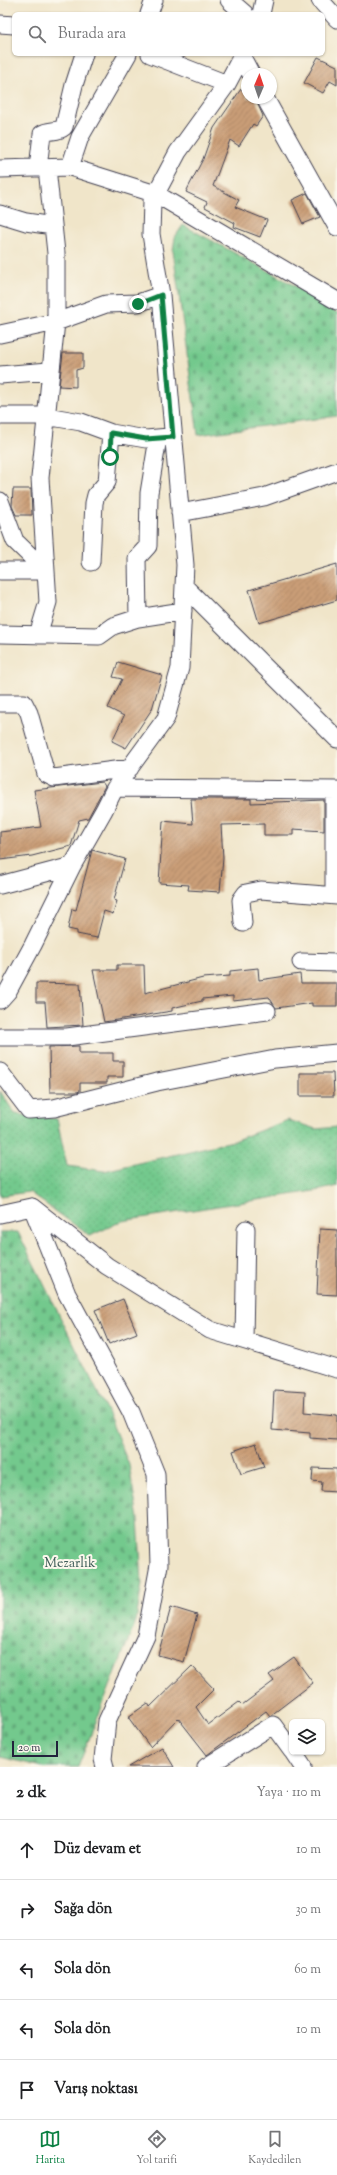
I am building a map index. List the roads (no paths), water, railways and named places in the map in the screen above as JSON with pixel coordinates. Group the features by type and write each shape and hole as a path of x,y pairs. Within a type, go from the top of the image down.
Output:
{"street":[{"path":"150,12 154,0"},
{"path":"230,0 243,12"},
{"path":"261,12 264,0"},
{"path":"320,0 337,19"},
{"path":"0,24 12,25"},
{"path":"38,635 48,602 40,478 56,322 56,253 53,226 42,168 42,134 47,131 60,131 64,127 74,85 83,56"},
{"path":"70,167 80,137 127,56"},
{"path":"155,56 227,84"},
{"path":"0,1000 8,991 33,945 72,866 115,788 166,718 180,668 185,565 180,513 165,437 161,295 151,234 152,201 178,152 227,84 242,56"},
{"path":"243,56 248,68"},
{"path":"268,104 337,227"},
{"path":"0,169 70,167 156,194 337,301"},
{"path":"0,214 26,222 53,226"},
{"path":"0,330 0,334 56,322 106,304 138,304 161,295"},
{"path":"0,375 50,371"},
{"path":"0,416 46,416 82,422 111,433 146,439 165,437"},
{"path":"91,562 94,503 96,495 107,482 111,433"},
{"path":"138,618 137,558 148,546 149,493 165,437"},
{"path":"180,513 264,497 337,471"},
{"path":"0,501 15,542 46,571"},
{"path":"0,571 46,571"},
{"path":"184,586 337,739"},
{"path":"0,634 99,636 113,626 138,618 183,610"},
{"path":"0,703 24,703 29,713 46,774 54,778 130,768"},
{"path":"115,788 335,790 336,895 261,890 246,893 241,900 243,923"},
{"path":"0,885 72,866"},
{"path":"301,962 337,963"},
{"path":"0,1037 67,1037 267,1011"},
{"path":"0,1072 29,1110 54,1108 156,1082 274,1058 337,1053"},
{"path":"0,1214 32,1207"},
{"path":"32,1207 108,1266 210,1330 337,1369"},
{"path":"32,1207 67,1294 131,1412 156,1474 159,1564 146,1636 107,1720 103,1759 105,1767"},
{"path":"244,1340 246,1229"},
{"path":"206,1767 273,1725 289,1748"},
{"path":"294,1755 303,1767"}],"park label":[{"name":"Mezarlık","path":"70,1564"}]}
